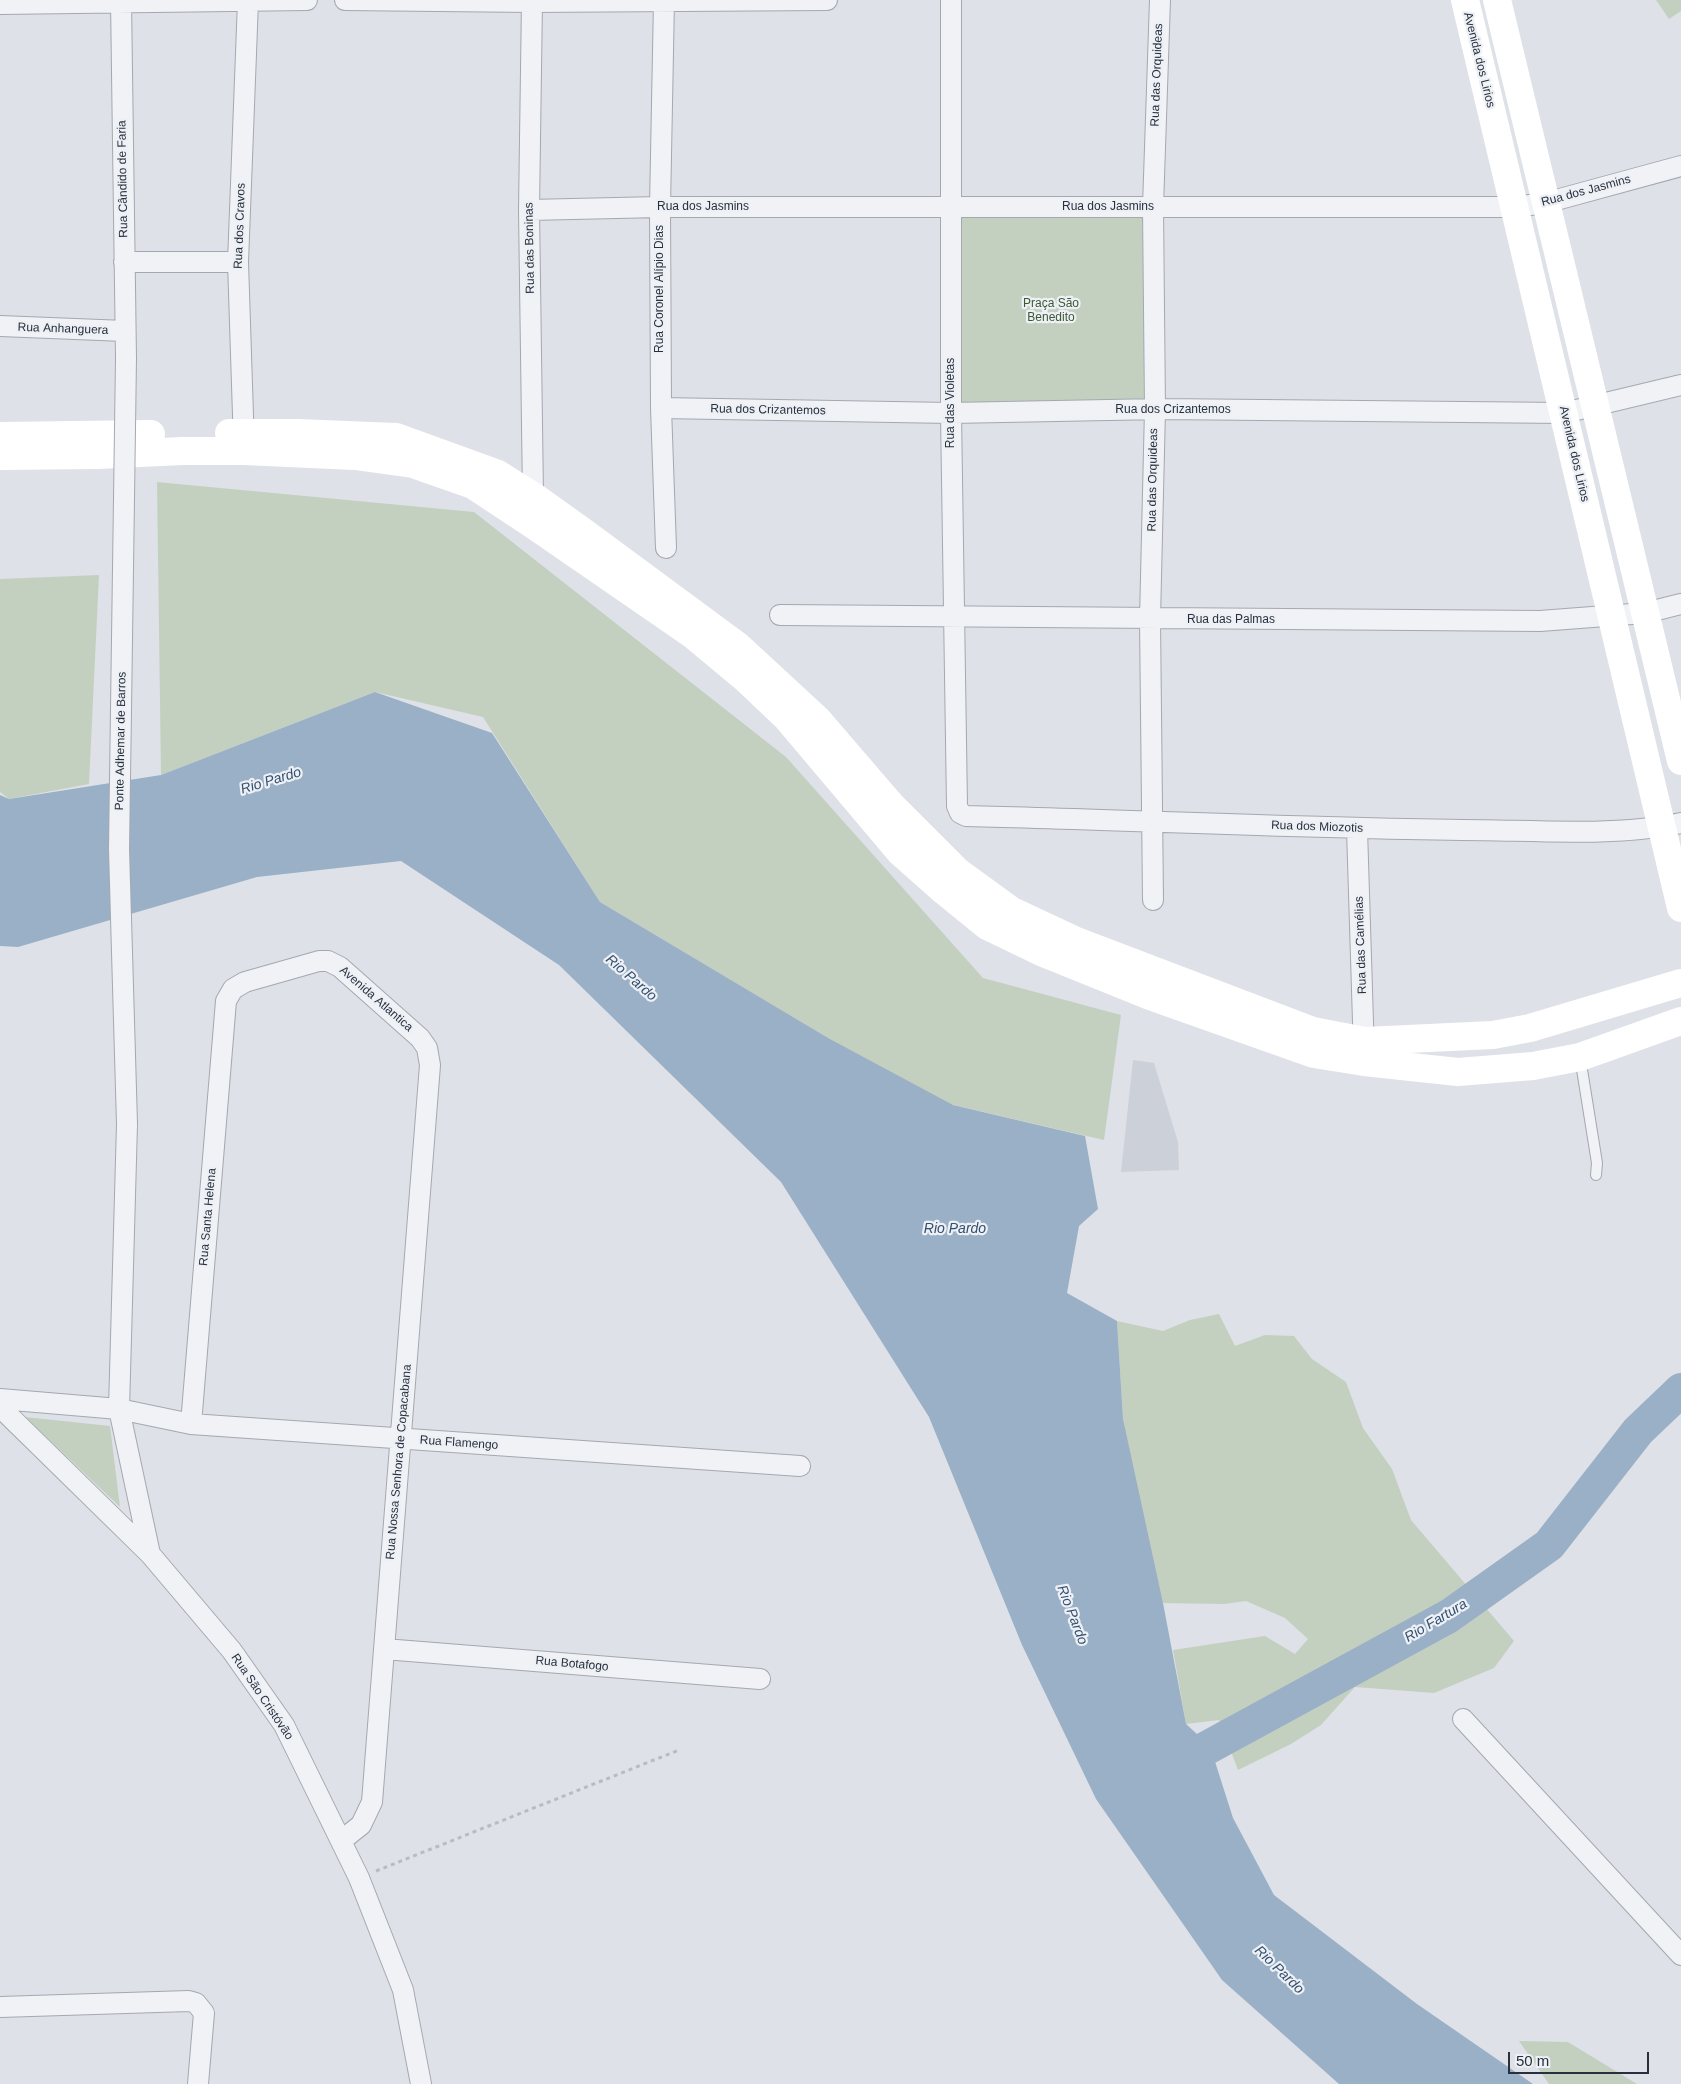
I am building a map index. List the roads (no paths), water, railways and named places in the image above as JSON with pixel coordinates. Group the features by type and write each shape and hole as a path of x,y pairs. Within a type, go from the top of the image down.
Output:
{"main road":[{"name":"Avenida dos Lirios","path":"1465,0 1564,413 1610,615 1671,825 1681,908"},
{"path":"1497,0 1681,761"},
{"path":"0,456 97,456 244,442 298,433 396,437 498,474 533,496 738,646 817,719 891,805 957,871 1012,911 1074,940 1364,1051 1458,1072 1532,1066 1580,1057 1681,1021"},
{"path":"0,436 244,442 413,464 473,485 693,635 747,680 786,717 900,852 944,891 988,926 1041,952 1150,996 1314,1054 1364,1051 1493,1035 1530,1028 1681,983"}],"street":[{"path":"0,4 307,0"},
{"path":"345,0 827,0"},
{"name":"Rua Coronel Alípio Dias","path":"664,0 660,207 661,408 666,548"},
{"name":"Rua das Violetas","path":"951,0 951,413 957,806"},
{"name":"Rua das Orquideas","path":"1153,900 1150,619 1155,409 1153,207 1160,0"},
{"name":"Rua dos Cravos","path":"244,442 238,262 248,1"},
{"name":"Rua das Boninas","path":"532,1 529,210 533,496"},
{"name":"Rua Cândido de Faria","path":"121,2 126,358"},
{"name":"Rua dos Jasmins","path":"529,210 660,207 1515,207 1545,203 1681,166"},
{"path":"124,262 238,262"},
{"name":"Rua Anhanguera","path":"0,326 125,331"},
{"name":"Ponte Adhemar de Barros","path":"126,358 119,849 127,1124 119,1409 150,1554"},
{"name":"Rua dos Crizantemos","path":"661,408 951,413 1155,409 1564,413 1681,385"},
{"name":"Rua das Palmas","path":"780,615 1540,621 1645,613 1681,604"},
{"name":"Rua dos Miozotis","path":"957,806 960,813 966,816 1357,829 1603,830 1671,825"},
{"name":"Rua das Camélias","path":"1357,829 1364,1051"},
{"name":"Avenida Atlantica","path":"224,1010 230,992 240,984 319,961 332,962 420,1038 429,1053 430,1071"},
{"name":"Rua Santa Helena","path":"191,1424 224,1010"},
{"name":"Rua Nossa Senhora de Copacabana","path":"342,1840 361,1825 372,1802 430,1071"},
{"name":"Rua Flamengo","path":"0,1399 119,1409 191,1424 800,1466"},
{"name":"Rua São Cristóvão","path":"0,1407 150,1554 232,1651 284,1725 342,1840 403,1990 421,2084"},
{"name":"Rua Botafogo","path":"384,1648 760,1679"},
{"path":"1463,1719 1681,1955"},
{"path":"0,2007 188,2001 196,2003 204,2014 198,2084"}],"lane":[{"path":"1580,1057 1597,1163 1596,1175"}],"water":[{"name":"Rio Pardo","path":"375,692 492,733 600,902 828,1038 953,1105 1085,1136 1098,1209 1079,1226 1067,1293 1117,1321 1123,1419 1163,1603 1186,1724 1210,1746 1233,1818 1274,1895 1417,2004 1533,2084 1339,2084 1222,1980 1096,1799 1022,1645 929,1417 781,1182 559,965 401,861 257,877 18,947 0,946 0,795 9,799 161,775"}],"waterway":[{"name":"Rio Fartura","path":"1170,1768 1449,1616 1549,1545 1638,1431 1681,1390"}],"park label":[{"name":"Praça São Benedito","path":"1051,311"}]}
